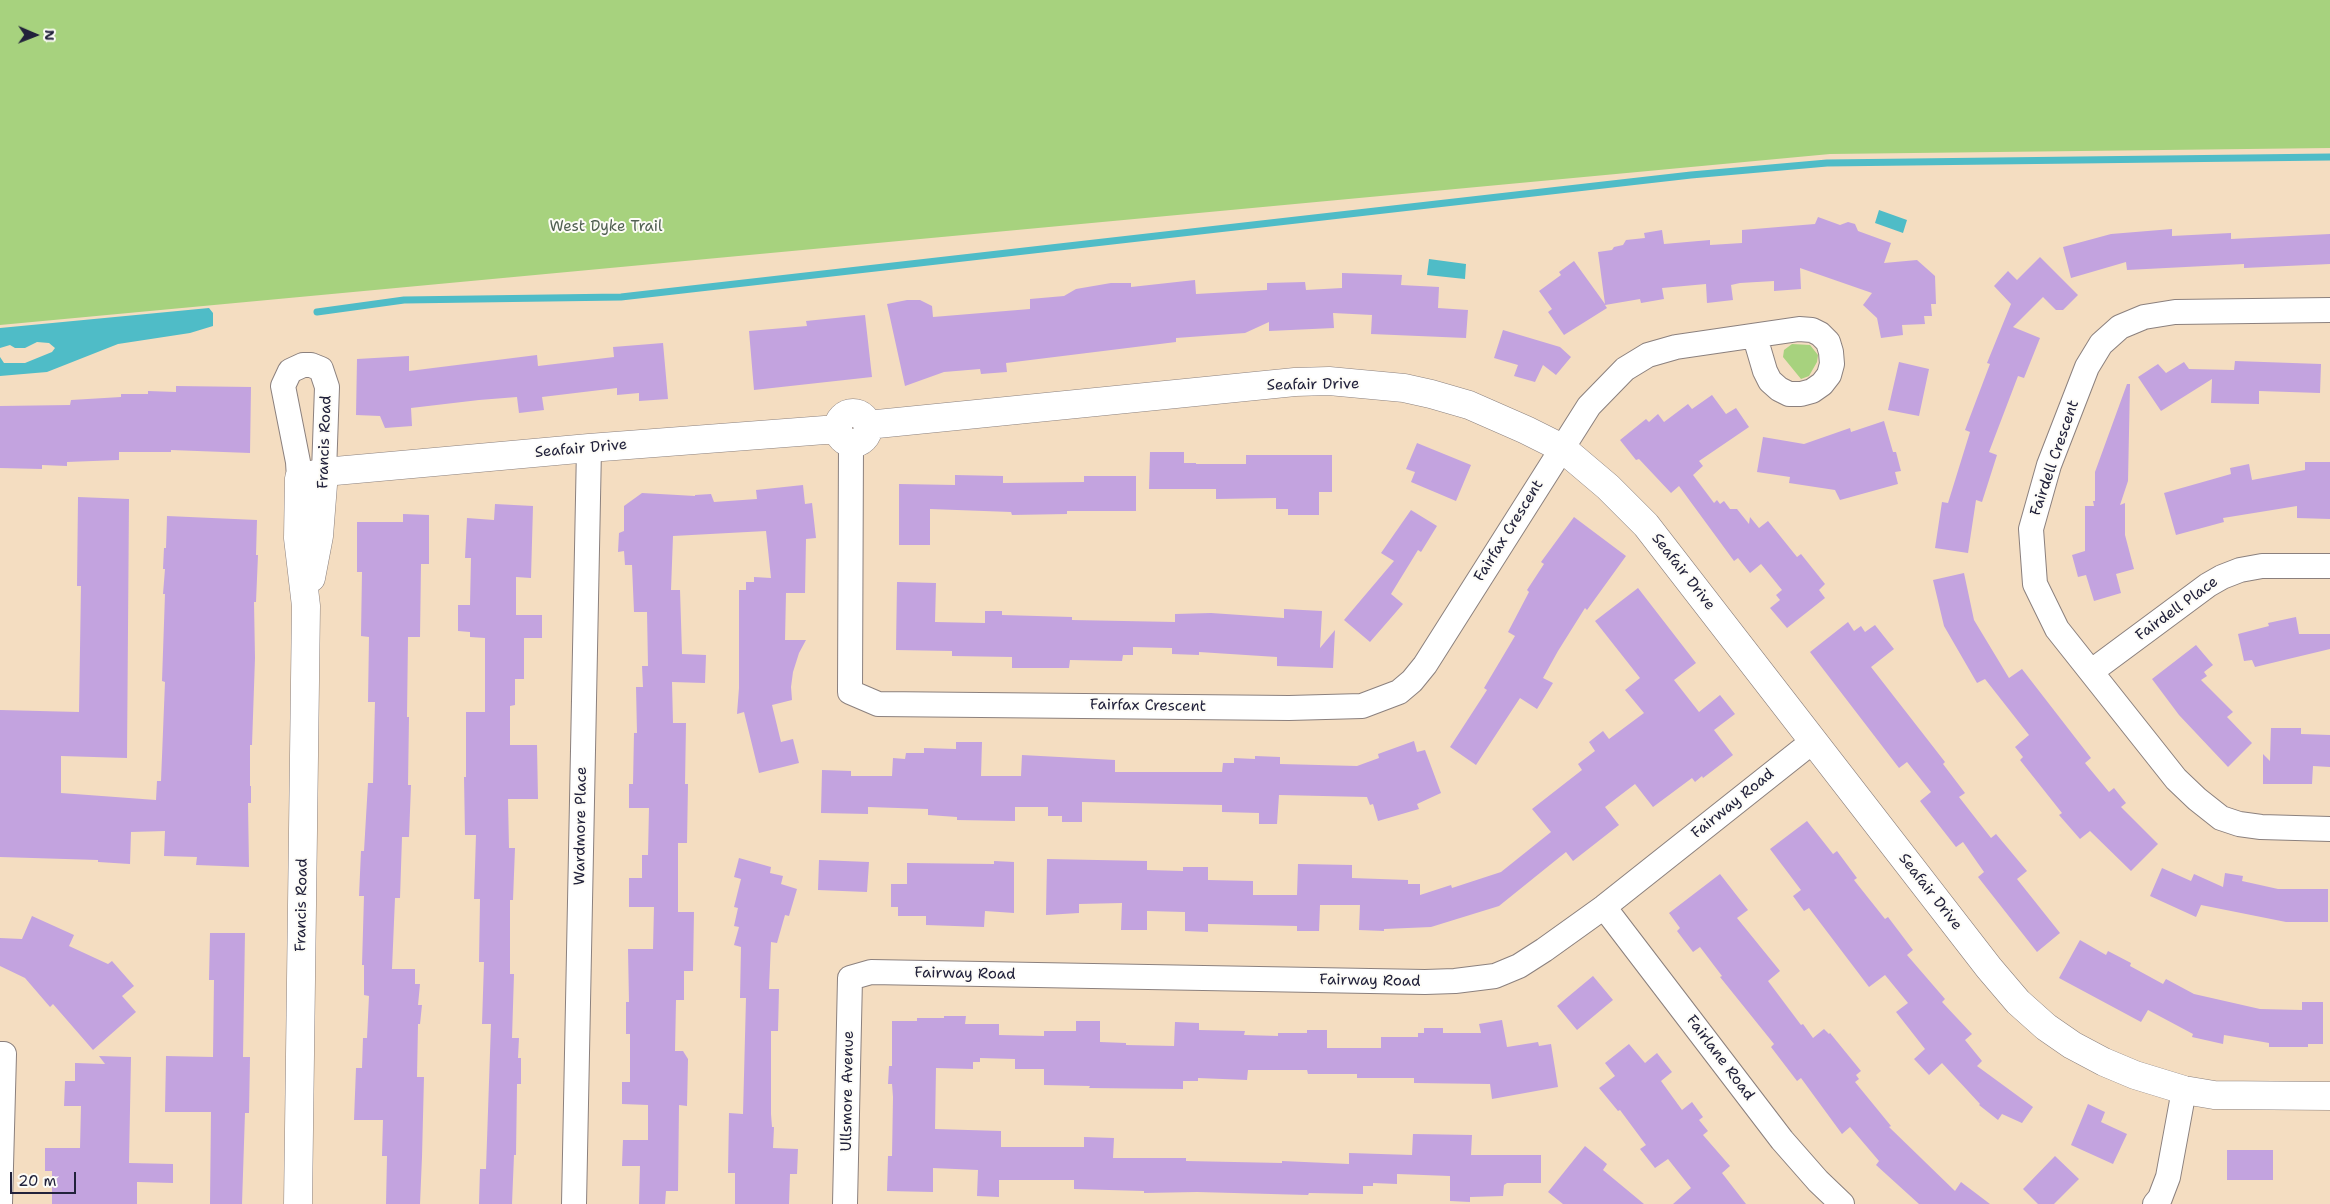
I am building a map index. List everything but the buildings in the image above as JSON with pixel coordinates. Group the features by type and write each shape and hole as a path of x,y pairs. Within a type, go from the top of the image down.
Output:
{"street":[{"name":"Fairdell Crescent","path":"2330,310 2175,312 2144,317 2120,327 2101,344 2087,367 2049,466 2031,529 2036,584 2056,629 2176,778 2197,799 2221,818 2239,824 2261,827 2330,829"},
{"path":"1562,448 1589,406 1625,368 1648,355 1676,347 1755,337"},
{"name":"Seafair Drive","path":"312,475 589,448 852,433 1295,382 1328,381 1404,388 1469,405 1562,448 1608,488 1646,525 1812,742 1989,968 2018,1002 2046,1026 2072,1045 2134,1075 2184,1090 2214,1095 2330,1096"},
{"name":"Fairfax Crescent","path":"852,433 850,692 878,704 1289,708 1362,706 1381,700 1399,692 1412,681 1443,638 1562,448"},
{"name":"Wardmore Place","path":"574,1204 589,448"},
{"name":"Francis Road","path":"298,1204 306,606 319,536 312,475"},
{"name":"Fairdell Place","path":"2092,672 2208,585 2222,577 2240,570 2262,566 2330,566"},
{"name":"Fairway Road","path":"850,978 871,972 1322,981 1462,981 1495,976 1519,966 1604,907 1812,742"},
{"name":"Fairlane Road","path":"1604,907 1782,1140 1818,1181 1842,1204"},
{"name":"Ullsmore Avenue","path":"845,1204 850,978"},
{"path":"0,1204 2,1054"},
{"path":"2155,1204 2160,1198 2168,1177 2184,1090"}],"green space":[{"name":"West Dyke Trail","path":"0,0 2330,0 2330,148 1830,154 0,325"},
{"path":"1792,344 1810,345 1818,355 1817,362 1809,376 1801,379 1783,357 1784,350"}],"water":[{"path":"1879,210 1907,220 1903,233 1875,223"},
{"path":"1429,259 1466,264 1465,279 1427,275"},
{"path":"209,308 213,313 213,326 190,333 118,344 47,372 0,376 0,357 4,363 25,363 52,352 55,348 49,343 37,342 25,348 15,348 10,345 0,348 0,328"}],"waterway":[{"path":"317,312 404,300 621,297 1691,175 1827,163 2330,157"}]}
